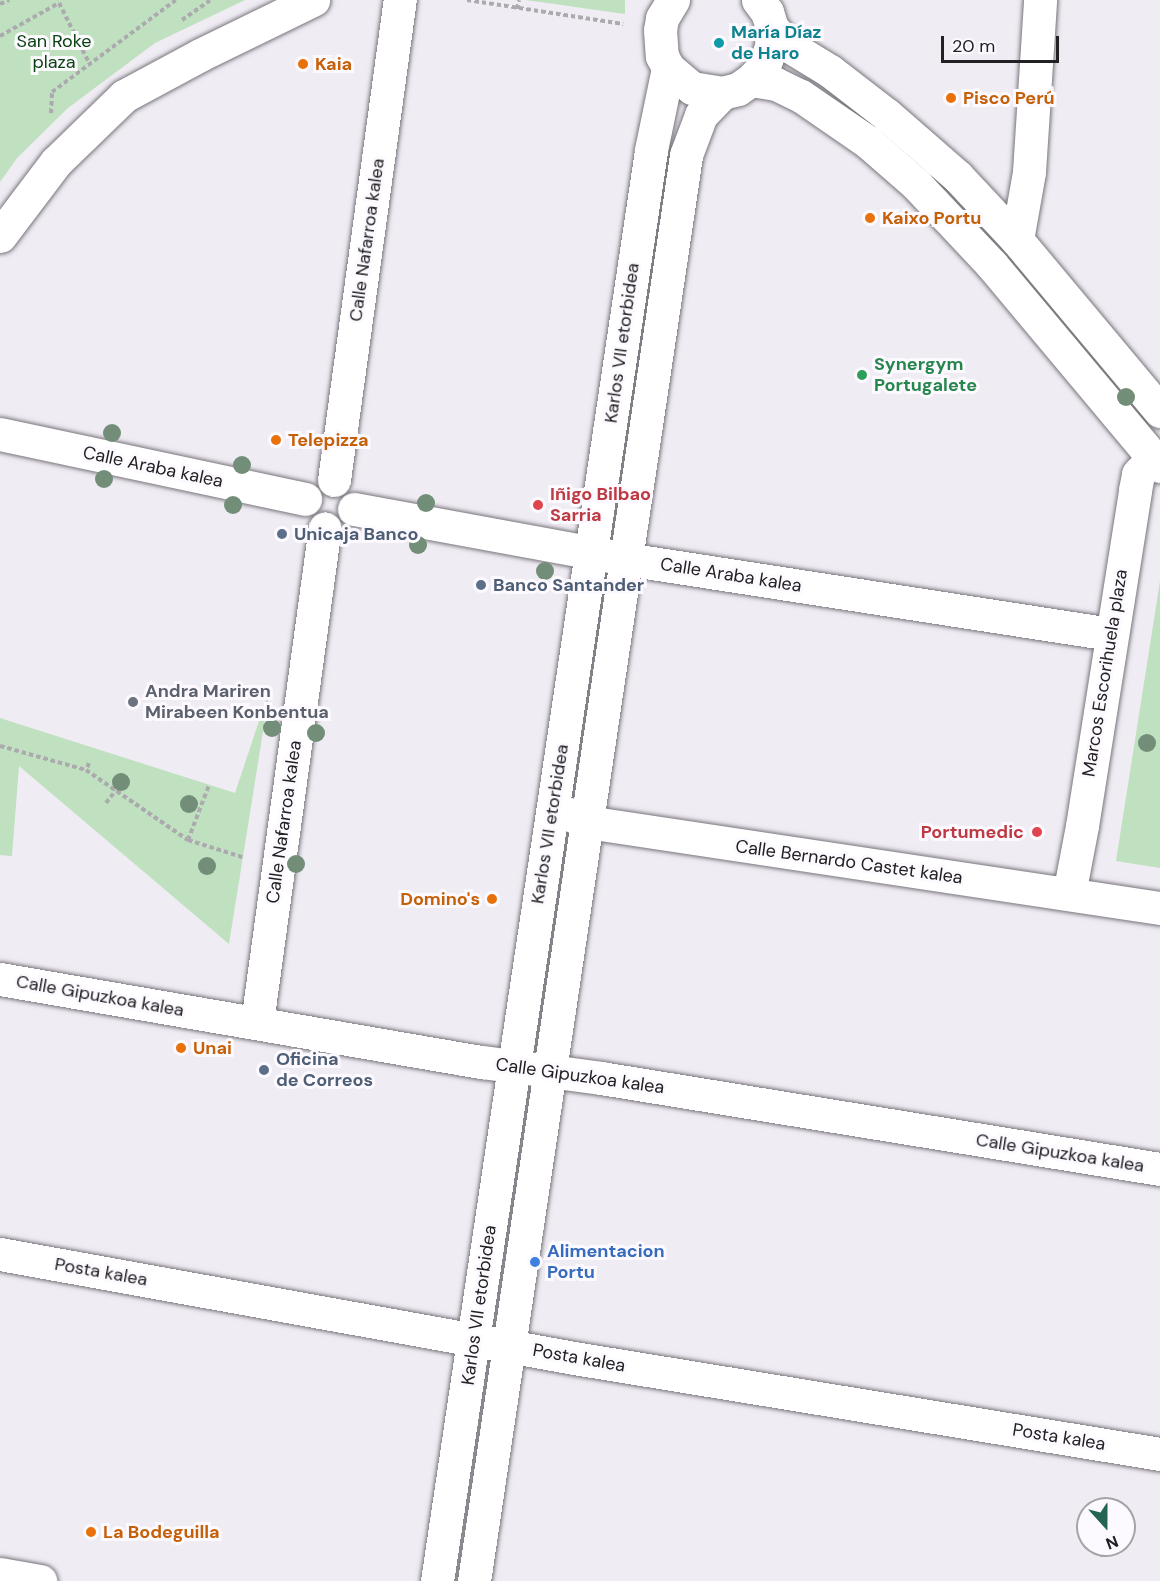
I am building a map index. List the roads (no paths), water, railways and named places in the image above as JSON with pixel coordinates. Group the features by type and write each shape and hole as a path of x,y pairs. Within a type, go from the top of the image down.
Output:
{"street":[{"name":"Calle Nafarroa kalea","path":"334,480 400,0"},
{"path":"992,265 1017,240 1029,172 1040,0"},
{"path":"0,236 56,162 124,96 200,55 310,2"},
{"path":"666,6 660,44 668,68 692,88 776,84 801,96 868,142 916,184 992,265 1157,462"},
{"path":"765,14 789,46 830,72 896,123 958,177 1017,240 1160,411"},
{"name":"Karlos VII etorbidea","path":"474,1581 686,155 701,115 764,66 771,47 765,14"},
{"name":"Karlos VII etorbidea","path":"437,1581 651,150 668,68"},
{"name":"Calle Araba kalea","path":"0,434 305,500"},
{"name":"Marcos Escorihuela plaza","path":"1069,894 1082,826 1110,634 1138,474 1157,462"},
{"path":"322,480 334,480 346,485 351,492 354,509 348,522 333,529 325,529 311,521 307,514 305,500 315,485 322,480"},
{"name":"Calle Araba kalea","path":"354,509 626,560 1110,634"},
{"name":"Calle Nafarroa kalea","path":"259,1008 325,529"},
{"name":"Calle Bernardo Castet kalea","path":"556,790 566,813 587,822 1160,908"},
{"name":"Calle Gipuzkoa kalea","path":"0,979 1160,1169"},
{"name":"Posta kalea","path":"0,1254 509,1345 1160,1454"},
{"path":"0,1574 40,1581"}],"place":[{"name":"María Díaz de Haro","path":"719,43"},
{"name":"Kaia","path":"303,64"},
{"name":"Pisco Perú","path":"951,98"},
{"name":"Kaixo Portu","path":"870,218"},
{"name":"Synergym Portugalete","path":"862,375"},
{"name":"Telepizza","path":"276,440"},
{"name":"Iñigo Bilbao Sarria","path":"538,505"},
{"name":"Unicaja Banco","path":"282,534"},
{"name":"Banco Santander","path":"481,585"},
{"name":"Andra Mariren Mirabeen Konbentua","path":"133,702"},
{"name":"Portumedic","path":"1037,832"},
{"name":"Domino's","path":"492,899"},
{"name":"Unai","path":"181,1048"},
{"name":"Oficina de Correos","path":"264,1070"},
{"name":"Alimentacion Portu","path":"535,1262"},
{"name":"La Bodeguilla","path":"91,1532"}],"park label":[{"name":"San Roke plaza","path":"54,52"}]}
